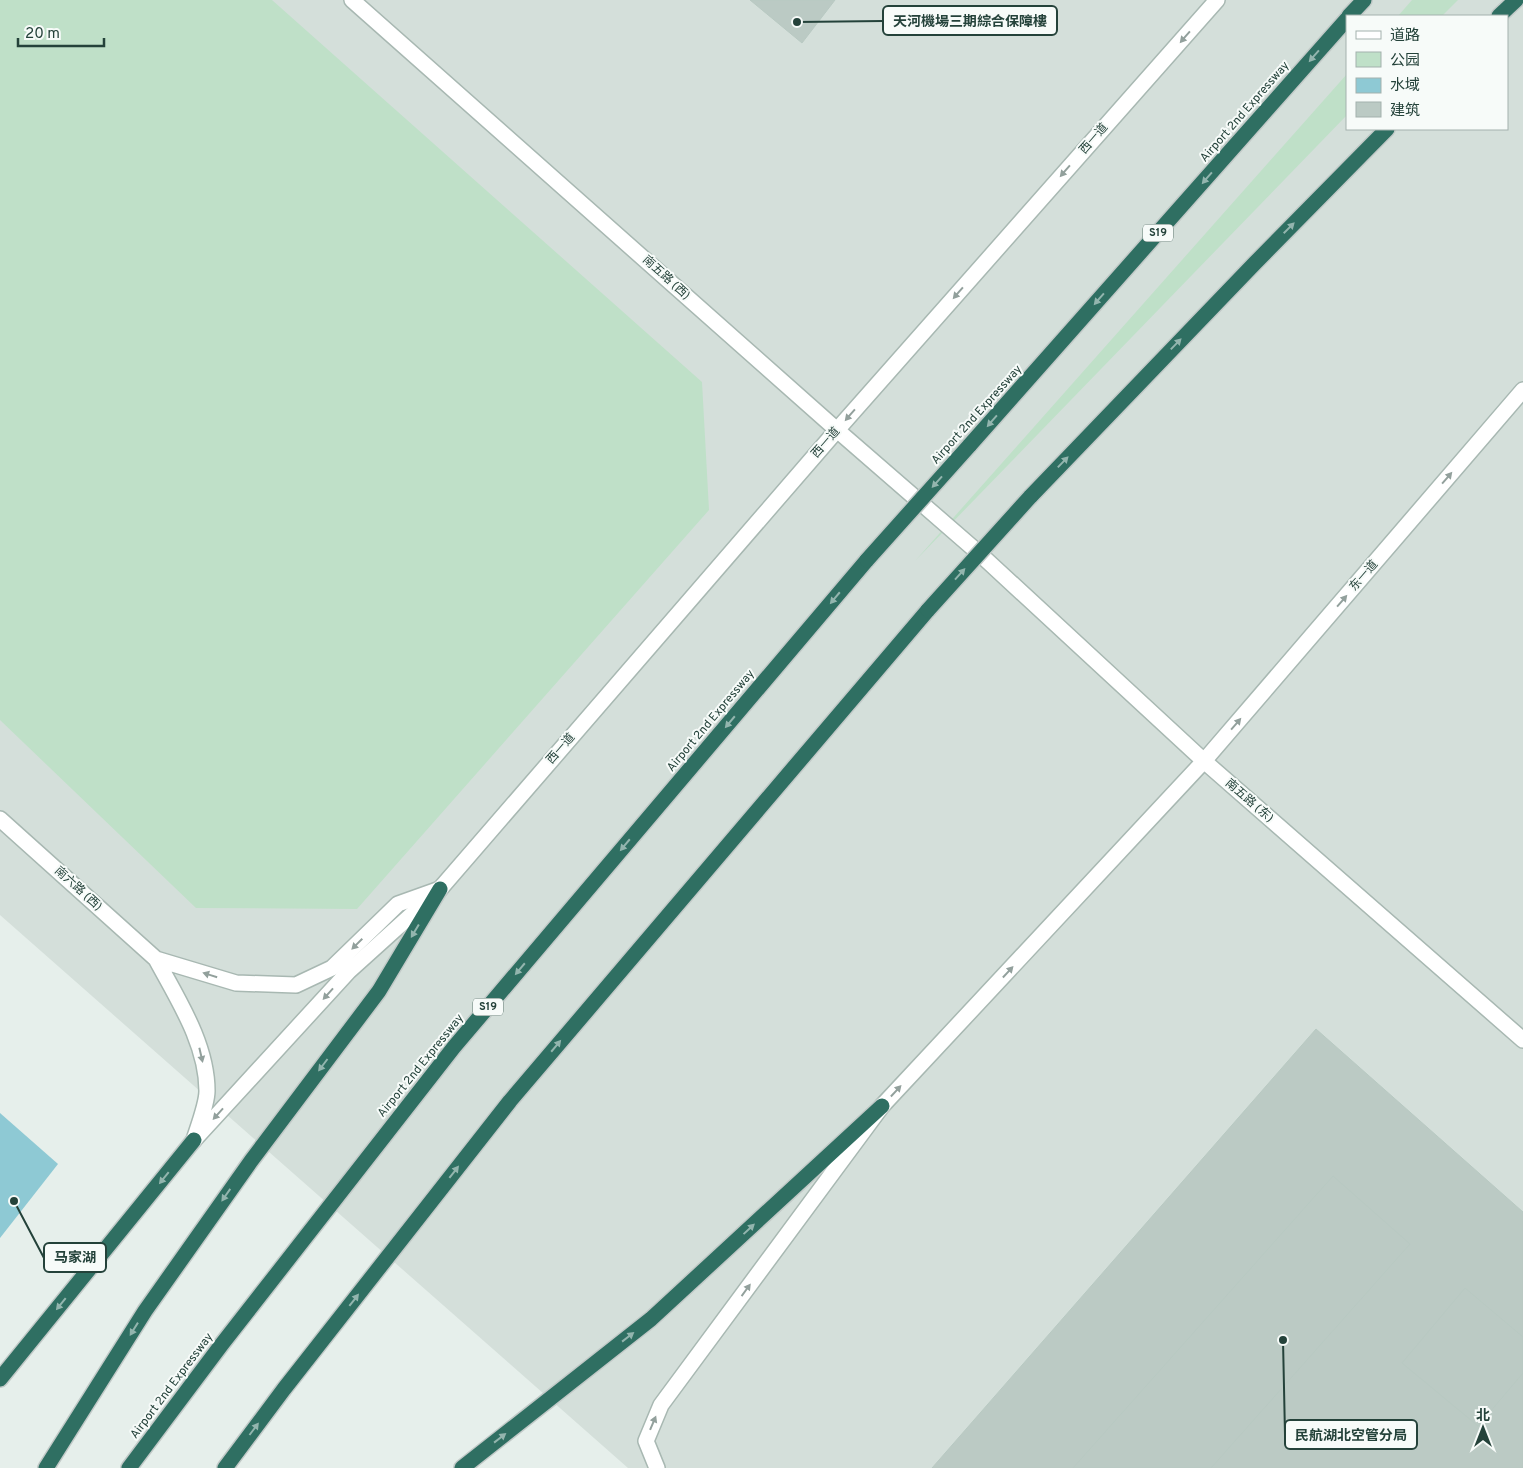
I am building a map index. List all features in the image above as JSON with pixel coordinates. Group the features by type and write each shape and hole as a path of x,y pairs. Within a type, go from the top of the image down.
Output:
{"highway":[{"path":"1351,15 1364,0"},
{"path":"1500,15 1516,0"},
{"name":"Airport 2nd Expressway","path":"129,1468 222,1344 454,1047 867,560 1346,20"},
{"path":"225,1468 284,1389 510,1101 928,610 1030,497 1254,263 1386,130"},
{"path":"46,1468 145,1311 251,1161 379,991 440,889"},
{"path":"462,1468 651,1319 882,1106"},
{"path":"0,1379 194,1140"}],"street":[{"name":"南五路 (西)","path":"352,0 980,555"},
{"name":"西一道","path":"194,1140 349,971 440,889 837,430 1217,0"},
{"name":"东一道","path":"657,1468 646,1441 662,1405 882,1106 1204,762 1523,390"},
{"name":"南五路 (东)","path":"980,555 1204,762 1523,1040"},
{"name":"南六路 (西)","path":"0,820 156,959"},
{"path":"156,959 236,983 296,985 332,968 398,904 440,889"},
{"path":"156,959 181,1005 201,1051 207,1093 194,1140"}],"shaded area":[{"path":"0,0 1523,0 1523,1468 628,1468 0,915"}],"green space":[{"path":"0,0 272,0 702,382 709,510 357,909 196,908 0,720"},
{"path":"1412,0 1458,0 1443,15 1399,15"},
{"path":"1346,75 1346,116 915,561"}],"water":[{"path":"0,1113 58,1164 0,1238"}],"building":[{"path":"750,0 835,0 802,43"},
{"path":"1316,1029 1523,1212 1523,1468 932,1468"},
{"path":"1333,1176 1410,1244 1211,1468 1073,1468"},
{"path":"1465,1288 1523,1337 1523,1373 1478,1426 1402,1363"}],"place":[{"name":"天河機場三期綜合保障樓","path":"797,22"},
{"name":"马家湖","path":"14,1201"},
{"name":"民航湖北空管分局","path":"1283,1340"}]}
